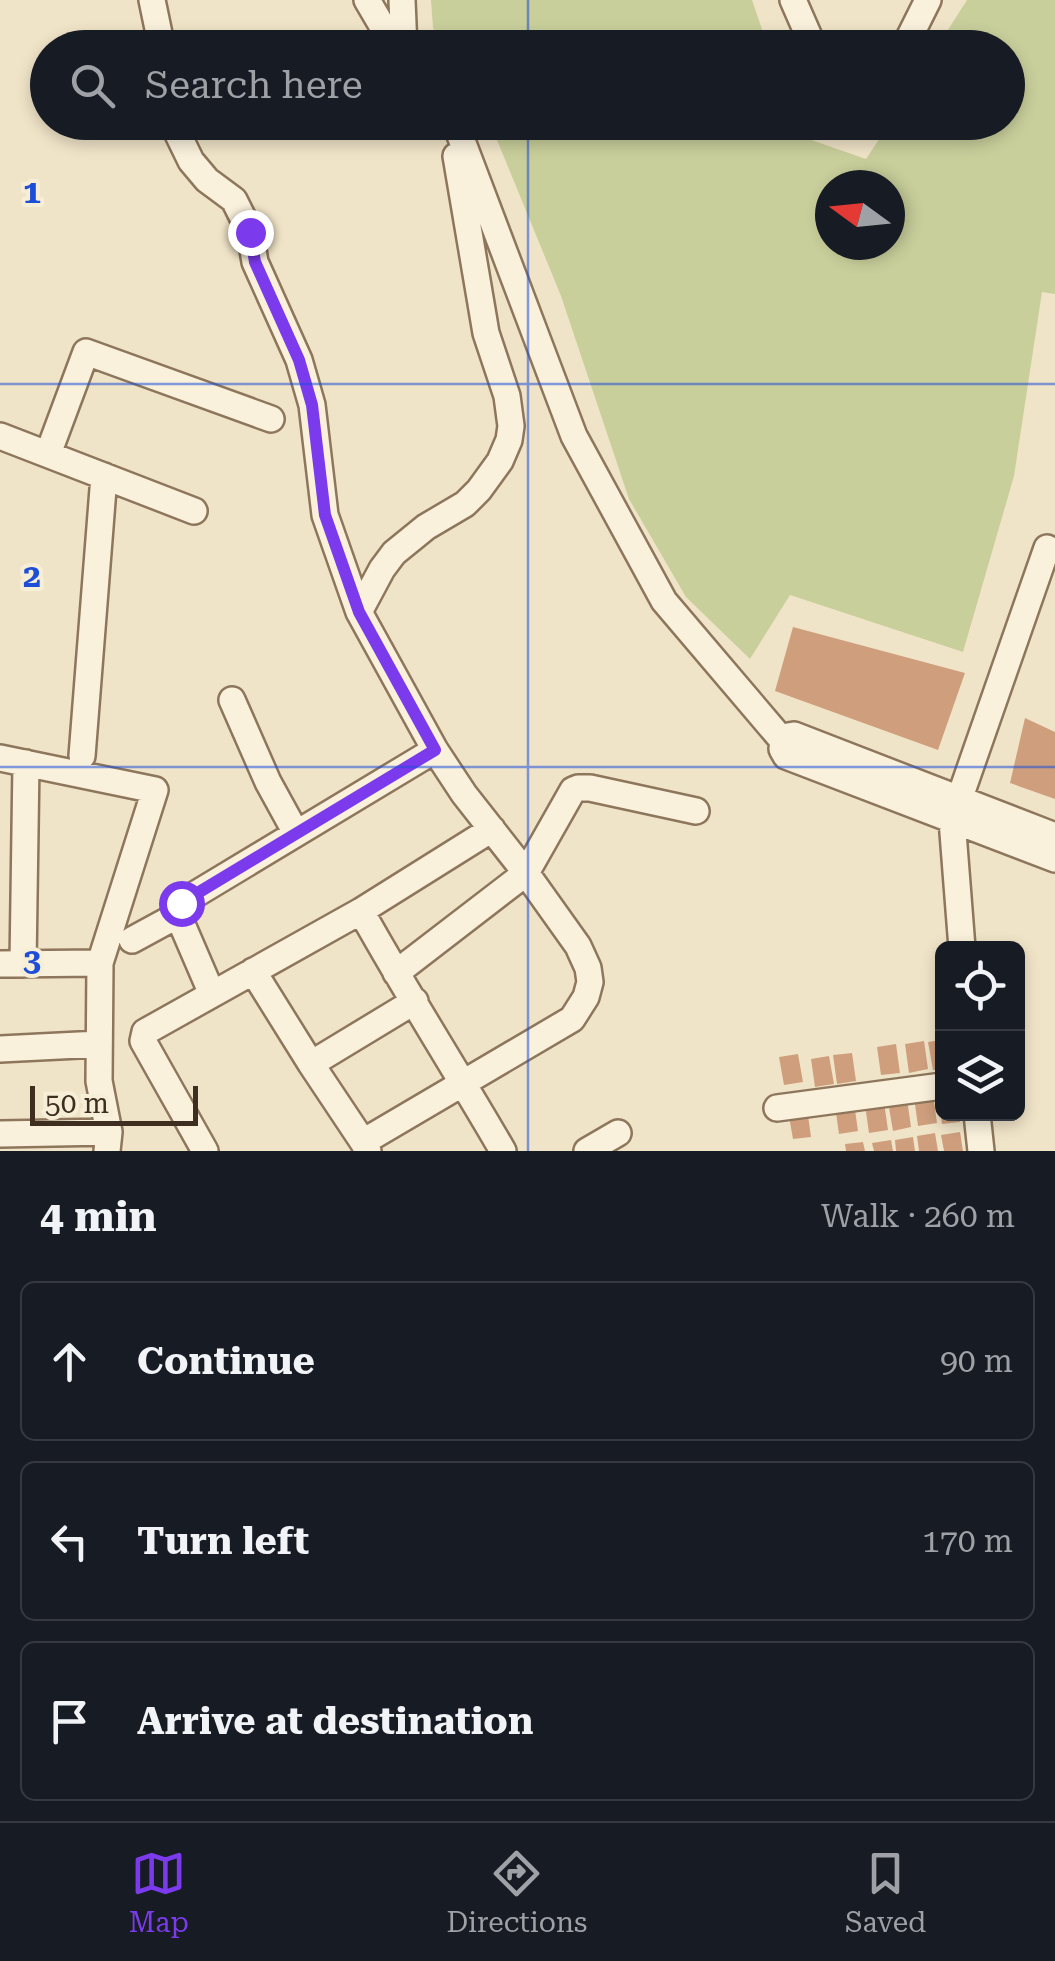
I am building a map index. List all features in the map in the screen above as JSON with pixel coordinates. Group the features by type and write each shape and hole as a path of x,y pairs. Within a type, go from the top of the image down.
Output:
{"street":[{"path":"152,0 158,30"},
{"path":"367,0 385,30"},
{"path":"402,0 403,30"},
{"path":"793,0 806,30"},
{"path":"913,30 928,0"},
{"path":"181,140 207,180 234,200 250,232 255,262 299,360 312,405 325,515 359,612 435,750 578,946 590,982 572,1019 365,1146 253,971"},
{"path":"359,612 394,553 426,527 465,504 500,462 509,440 507,396 486,333 456,164 457,140"},
{"path":"463,140 574,436 664,601 783,741 794,735 1055,859"},
{"path":"48,454 86,352 271,420"},
{"path":"0,451 1,436 194,511"},
{"path":"82,756 104,476"},
{"path":"962,941 955,810 1047,548"},
{"path":"232,700 268,782 296,833"},
{"path":"212,994 178,915 181,903 435,750"},
{"path":"0,1134 108,1142 99,1082 100,963 155,790 13,760 11,964 100,963"},
{"path":"396,974 526,873 569,796 578,788 696,811"},
{"path":"955,810 1055,836"},
{"path":"205,1151 143,1042 145,1032 361,910 492,829"},
{"path":"361,910 503,1151"},
{"path":"132,940 178,915"},
{"path":"311,1064 415,1001"},
{"path":"0,1049 100,1044"},
{"path":"777,1108 935,1087"},
{"path":"978,1121 981,1151"},
{"path":"586,1151 618,1132"}],"green space":[{"path":"431,0 752,0 762,30 434,30"},
{"path":"967,0 1055,0 1055,294 1042,292 1014,476 963,652 790,595 750,659 686,597 629,499 561,296 497,140 811,140 866,159 879,140 1025,140 1025,30 948,30"}],"building":[{"path":"793,627 965,673 938,750 775,691"},
{"path":"1025,718 1055,732 1055,799 1010,783"},
{"path":"924,1041 928,1069 909,1073 905,1044"},
{"path":"935,1041 935,1070 933,1070 928,1042"},
{"path":"896,1044 900,1073 881,1075 877,1047"},
{"path":"852,1053 856,1081 837,1084 833,1055"},
{"path":"798,1054 803,1082 784,1085 779,1057"},
{"path":"829,1056 834,1084 815,1087 811,1059"},
{"path":"933,1095 937,1123 918,1126 914,1097"},
{"path":"907,1099 911,1127 893,1131 888,1102"},
{"path":"884,1102 888,1130 869,1133 865,1105"},
{"path":"854,1103 858,1131 839,1134 835,1106"},
{"path":"807,1108 811,1137 793,1139 788,1111"},
{"path":"960,1132 963,1151 944,1151 941,1135"},
{"path":"935,1133 938,1151 919,1151 917,1136"},
{"path":"913,1137 915,1151 896,1151 895,1140"},
{"path":"891,1140 893,1151 874,1151 872,1143"},
{"path":"863,1142 865,1151 846,1151 845,1144"}],"route":[{"path":"181,903 435,750 359,612 325,515 312,405 299,360 255,262 250,232"}]}
